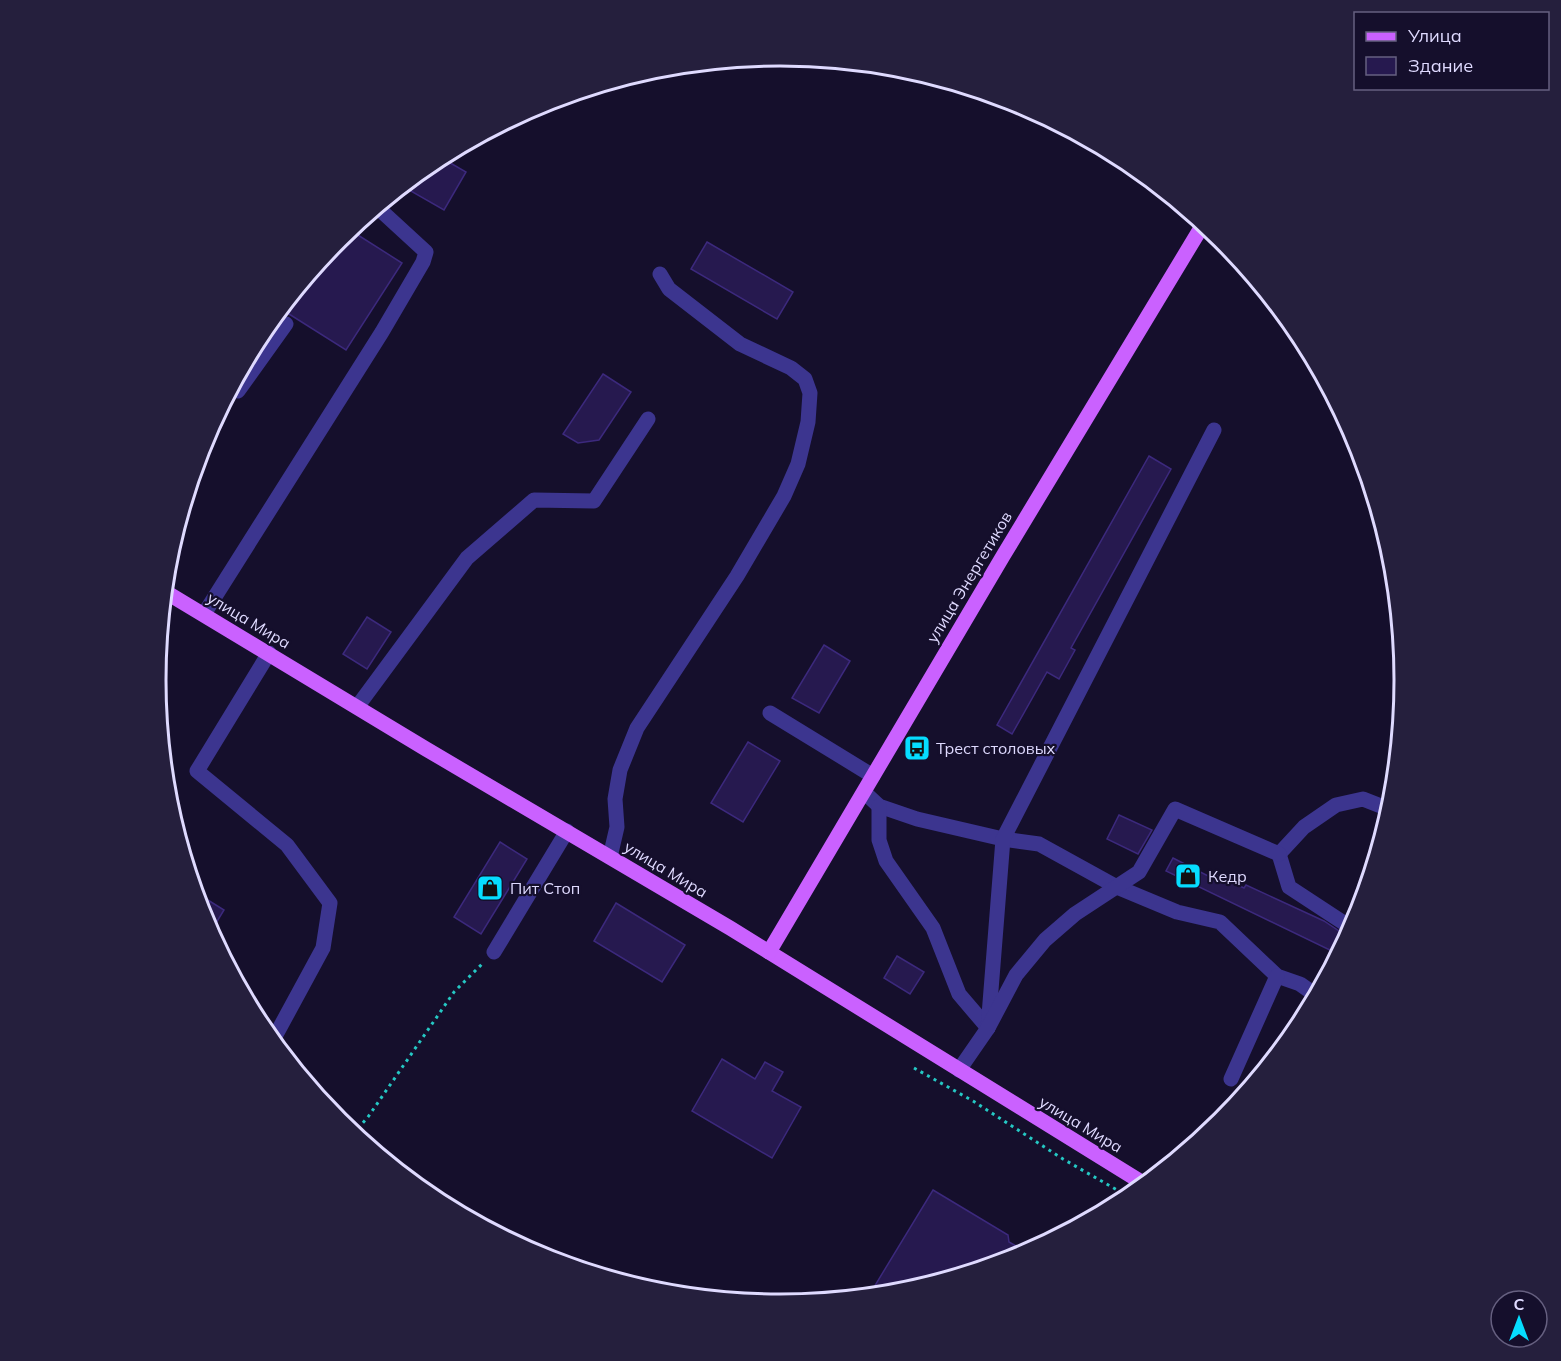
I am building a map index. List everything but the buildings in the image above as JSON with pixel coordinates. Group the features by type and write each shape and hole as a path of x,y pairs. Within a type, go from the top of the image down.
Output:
{"main road":[{"name":"улица Энергетиков","path":"769,952 996,566 1199,231"},
{"name":"улица Мира","path":"172,595 769,952 1138,1180"}],"lane":[{"path":"204,614 376,342 423,262 426,252 382,212"},
{"path":"610,857 617,827 615,799 620,770 637,728 737,576 784,496 798,464 808,422 810,393 805,379 791,368 740,344 669,289 660,274"},
{"path":"240,388 286,324"},
{"path":"357,706 467,558 534,500 594,501 648,419"},
{"path":"988,1028 1004,838 1214,430"},
{"path":"269,653 197,771 286,845 330,903 323,948 277,1032"},
{"path":"770,713 873,776"},
{"path":"864,792 879,806 917,819 1039,844 1116,886 1178,912 1220,922 1277,976 1300,984 1311,992"},
{"path":"1279,854 1304,826 1336,806 1363,799 1382,806"},
{"path":"879,806 879,840 886,861 933,928 959,994 988,1028"},
{"path":"959,1070 988,1028 1016,975 1045,940 1075,914 1139,872 1175,809 1279,854"},
{"path":"494,952 567,831"},
{"path":"1279,854 1288,887 1345,923"},
{"path":"1231,1079 1277,976"}],"path":[{"path":"359,1127 453,992 494,952"},
{"path":"914,1068 973,1101 1062,1159 1120,1192"}],"place":[{"name":"Трест столовых","path":"917,748"},
{"name":"Кедр","path":"1188,876"},
{"name":"Пит Стоп","path":"490,888"}]}
